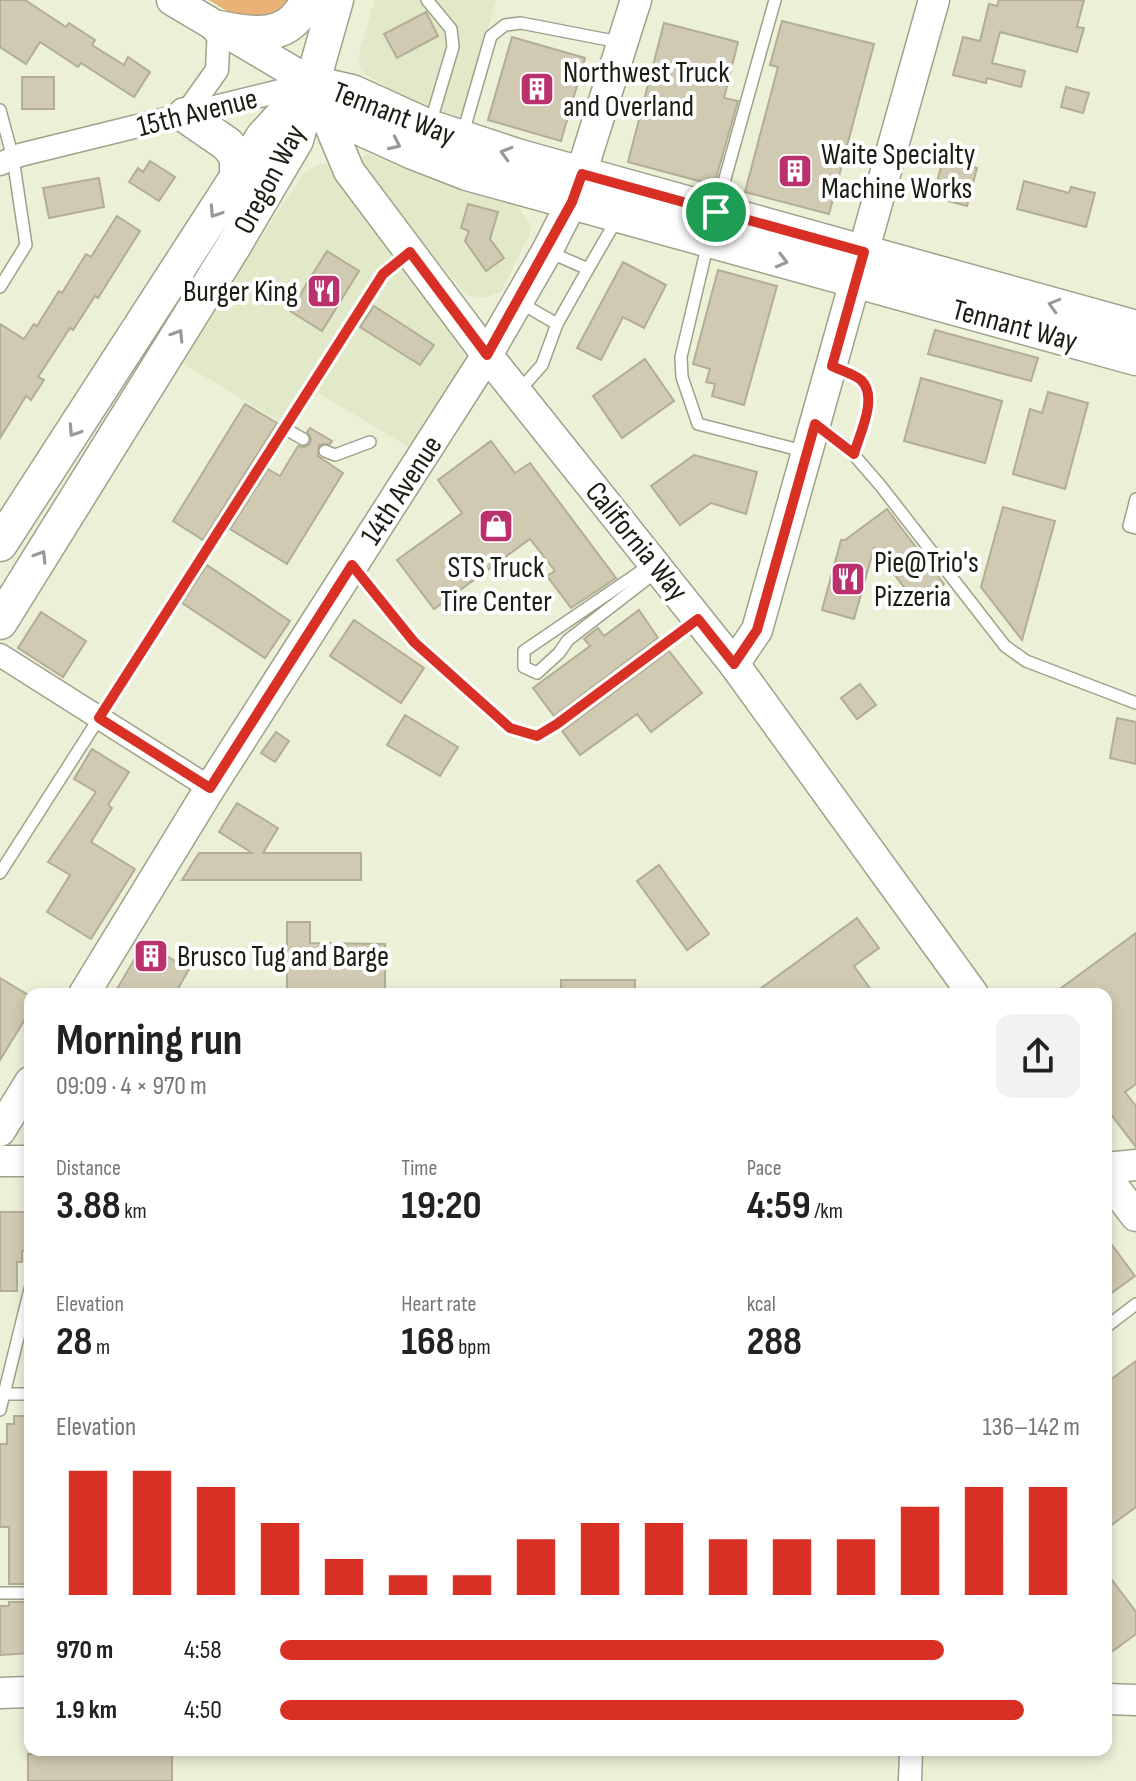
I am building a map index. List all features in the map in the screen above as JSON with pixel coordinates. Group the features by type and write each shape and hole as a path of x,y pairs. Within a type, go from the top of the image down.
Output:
{"main road":[{"path":"219,28 260,34 292,23 310,0"},
{"path":"312,83 336,0"},
{"name":"Tennant Way","path":"312,83 352,92 577,188 860,266 1131,333"},
{"name":"Tennant Way","path":"312,83 338,118 467,173 577,188 620,215 712,226"},
{"name":"Oregon Way","path":"0,544 263,137 312,83"},
{"name":"Oregon Way","path":"0,622 296,140 312,83"},
{"path":"185,115 227,144 237,156 237,177"}],"street":[{"path":"172,0 312,83"},
{"name":"14th Avenue","path":"88,988 210,788 487,355 547,251 577,188 636,0"},
{"path":"734,664 757,630 934,0"},
{"path":"185,115 217,70 219,28"},
{"name":"15th Avenue","path":"6,161 312,83"},
{"name":"California Way","path":"312,83 349,171 487,355 734,664 969,988"},
{"path":"0,655 210,788"},
{"path":"0,1131 24,1092"},
{"path":"0,1161 24,1161"},
{"path":"1112,1167 1136,1165"},
{"path":"1112,1185 1136,1216"},
{"path":"0,1693 24,1692"},
{"path":"1112,1699 1136,1700"},
{"path":"910,1781 911,1756"}],"lane":[{"path":"427,0 451,29 453,47 429,127"},
{"path":"775,0 712,226 681,357 682,377 698,424 811,438 854,454 1005,646 1026,661 1136,703"},
{"path":"461,139 491,36 505,25 521,23 623,43"},
{"path":"0,110 6,161 26,245 0,287"},
{"path":"518,393 542,365 557,324 620,215"},
{"path":"547,251 588,269"},
{"path":"0,873 383,274 410,252"},
{"path":"518,301 557,324"},
{"path":"832,366 860,380 866,388 869,403 854,454"},
{"path":"284,428 303,439"},
{"path":"325,451 335,455 370,442"},
{"path":"1136,499 1129,526 1136,528"},
{"path":"352,565 414,642 510,728 537,736 698,619"},
{"path":"656,566 568,640 537,673 524,667 524,651 656,566"},
{"path":"1112,1322 1136,1304"},
{"path":"0,1410 24,1313"},
{"path":"4,1394 24,1394"},
{"path":"0,1593 24,1593"}],"shaded area":[{"path":"209,0 299,0 291,15 246,23"},
{"path":"375,0 496,0 460,125 414,105 362,72 358,63 360,49"},
{"path":"368,154 509,201 520,209 531,225 530,233 501,292 483,298 466,295 361,167 360,158"},
{"path":"317,165 335,167 464,354 463,367 410,448 305,385 280,422 179,361 304,173"}],"building":[{"path":"0,0 25,0 66,27 69,23 95,40 92,45 124,65 128,57 150,72 134,97 81,63 78,67 40,42 26,64 0,47"},
{"path":"999,0 1084,0 1077,27 1084,28 1077,52 1000,32 992,63 1025,71 1021,87 987,78 986,83 953,75 963,37 980,41 989,4 997,6"},
{"path":"426,12 438,36 397,58 384,34"},
{"path":"782,21 874,44 829,214 745,192 778,67 770,65"},
{"path":"664,23 738,42 724,98 738,101 714,185 628,162"},
{"name":"Northwest Truck and Overland","path":"512,37 585,58 561,141 488,120"},
{"path":"22,77 54,77 54,109 22,109"},
{"path":"1066,87 1089,93 1083,113 1061,107"},
{"path":"943,159 977,168 967,206 933,197"},
{"path":"150,161 175,177 159,201 129,182 138,168 143,172"},
{"path":"99,178 104,207 49,218 43,188"},
{"path":"1024,181 1069,193 1071,187 1095,193 1086,227 1017,209"},
{"path":"468,204 498,212 490,239 504,258 486,271 465,241 469,231 461,228"},
{"path":"117,216 140,231 98,298 95,296 73,330 70,328 38,377 44,380 31,400 26,396 0,438 0,324 24,339 34,324 37,326 59,291 62,293 86,254 91,257"},
{"name":"Burger King","path":"327,251 359,271 322,331 290,311"},
{"path":"623,262 666,285 644,328 623,317 601,360 577,348"},
{"path":"718,270 777,286 744,405 712,396 715,384 706,382 710,369 693,364"},
{"path":"374,306 434,345 420,365 360,327"},
{"path":"935,330 1038,358 1031,381 928,354"},
{"path":"645,359 674,401 622,438 593,396"},
{"path":"921,378 1002,401 985,463 904,441"},
{"path":"1048,392 1088,403 1065,489 1013,474 1030,409 1042,413"},
{"path":"245,404 277,423 203,540 173,521"},
{"path":"310,428 332,441 319,445 318,456 343,473 287,564 230,529 268,469 280,476 298,446 310,444 311,438 307,432"},
{"name":"STS Truck Tire Center","path":"491,441 515,473 530,463 616,578 571,608 547,576 555,571 530,539 434,609 397,560 462,513 438,480"},
{"path":"694,455 757,472 746,514 711,503 680,525 651,486"},
{"path":"1003,507 1055,521 1022,640 981,587"},
{"path":"887,509 944,584 917,604 874,548 854,619 822,610 841,540"},
{"path":"207,565 290,621 265,658 182,603"},
{"path":"639,610 658,638 554,716 533,688 590,646 584,639 598,628 604,636"},
{"path":"41,612 86,641 63,677 18,648"},
{"path":"354,620 424,668 401,703 330,656"},
{"path":"669,651 702,693 651,732 637,714 580,755 562,731"},
{"path":"860,684 876,705 857,719 841,698"},
{"path":"405,715 458,747 440,776 387,745"},
{"path":"1117,718 1136,722 1136,764 1110,758"},
{"path":"276,732 289,741 275,762 261,753"},
{"path":"92,749 129,772 108,805 112,808 91,842 135,869 91,939 47,912 70,875 48,862 96,792 74,779"},
{"path":"237,803 278,828 263,853 361,853 361,880 182,880 199,853 252,853 219,832"},
{"path":"659,865 709,934 687,950 637,881"},
{"path":"857,918 879,948 854,966 870,988 761,988"},
{"path":"287,922 310,922 310,943 385,944 385,988 287,988"},
{"path":"1136,933 1136,1084 1125,1092 1136,1106 1136,1147 1112,1116 1112,988 1061,988"},
{"name":"Brusco Tug and Barge","path":"144,943 189,969 178,988 118,988"},
{"path":"0,978 24,992 24,1021 0,1060"},
{"path":"561,980 635,980 635,988 561,988"},
{"path":"0,1212 24,1212 24,1251 22,1262 17,1262 17,1291 0,1291"},
{"path":"1112,1245 1135,1276 1112,1293"},
{"path":"1136,1361 1136,1507 1112,1525 1112,1379"},
{"path":"14,1416 24,1416 24,1584 9,1584 9,1527 0,1527 0,1444 7,1444 7,1424 14,1424"},
{"path":"1112,1580 1136,1612 1136,1634 1112,1652"},
{"path":"9,1602 24,1602 24,1653 0,1655 0,1606 9,1606"},
{"path":"28,1756 172,1756 172,1781 28,1781"}],"place":[{"name":"Northwest Truck and Overland","path":"537,89"},
{"name":"Waite Specialty Machine Works","path":"795,171"},
{"name":"Burger King","path":"324,291"},
{"name":"STS Truck Tire Center","path":"496,526"},
{"name":"Pie@Trio's Pizzeria","path":"848,579"},
{"name":"Brusco Tug and Barge","path":"151,956"}],"route":[{"path":"582,174 716,212 864,252 832,366 860,380 866,388 869,403 854,454 815,424 757,630 734,664 698,619 537,736 510,728 414,642 352,565 210,788 99,718 383,274 410,252 487,355 547,251 572,202 582,174"}]}
